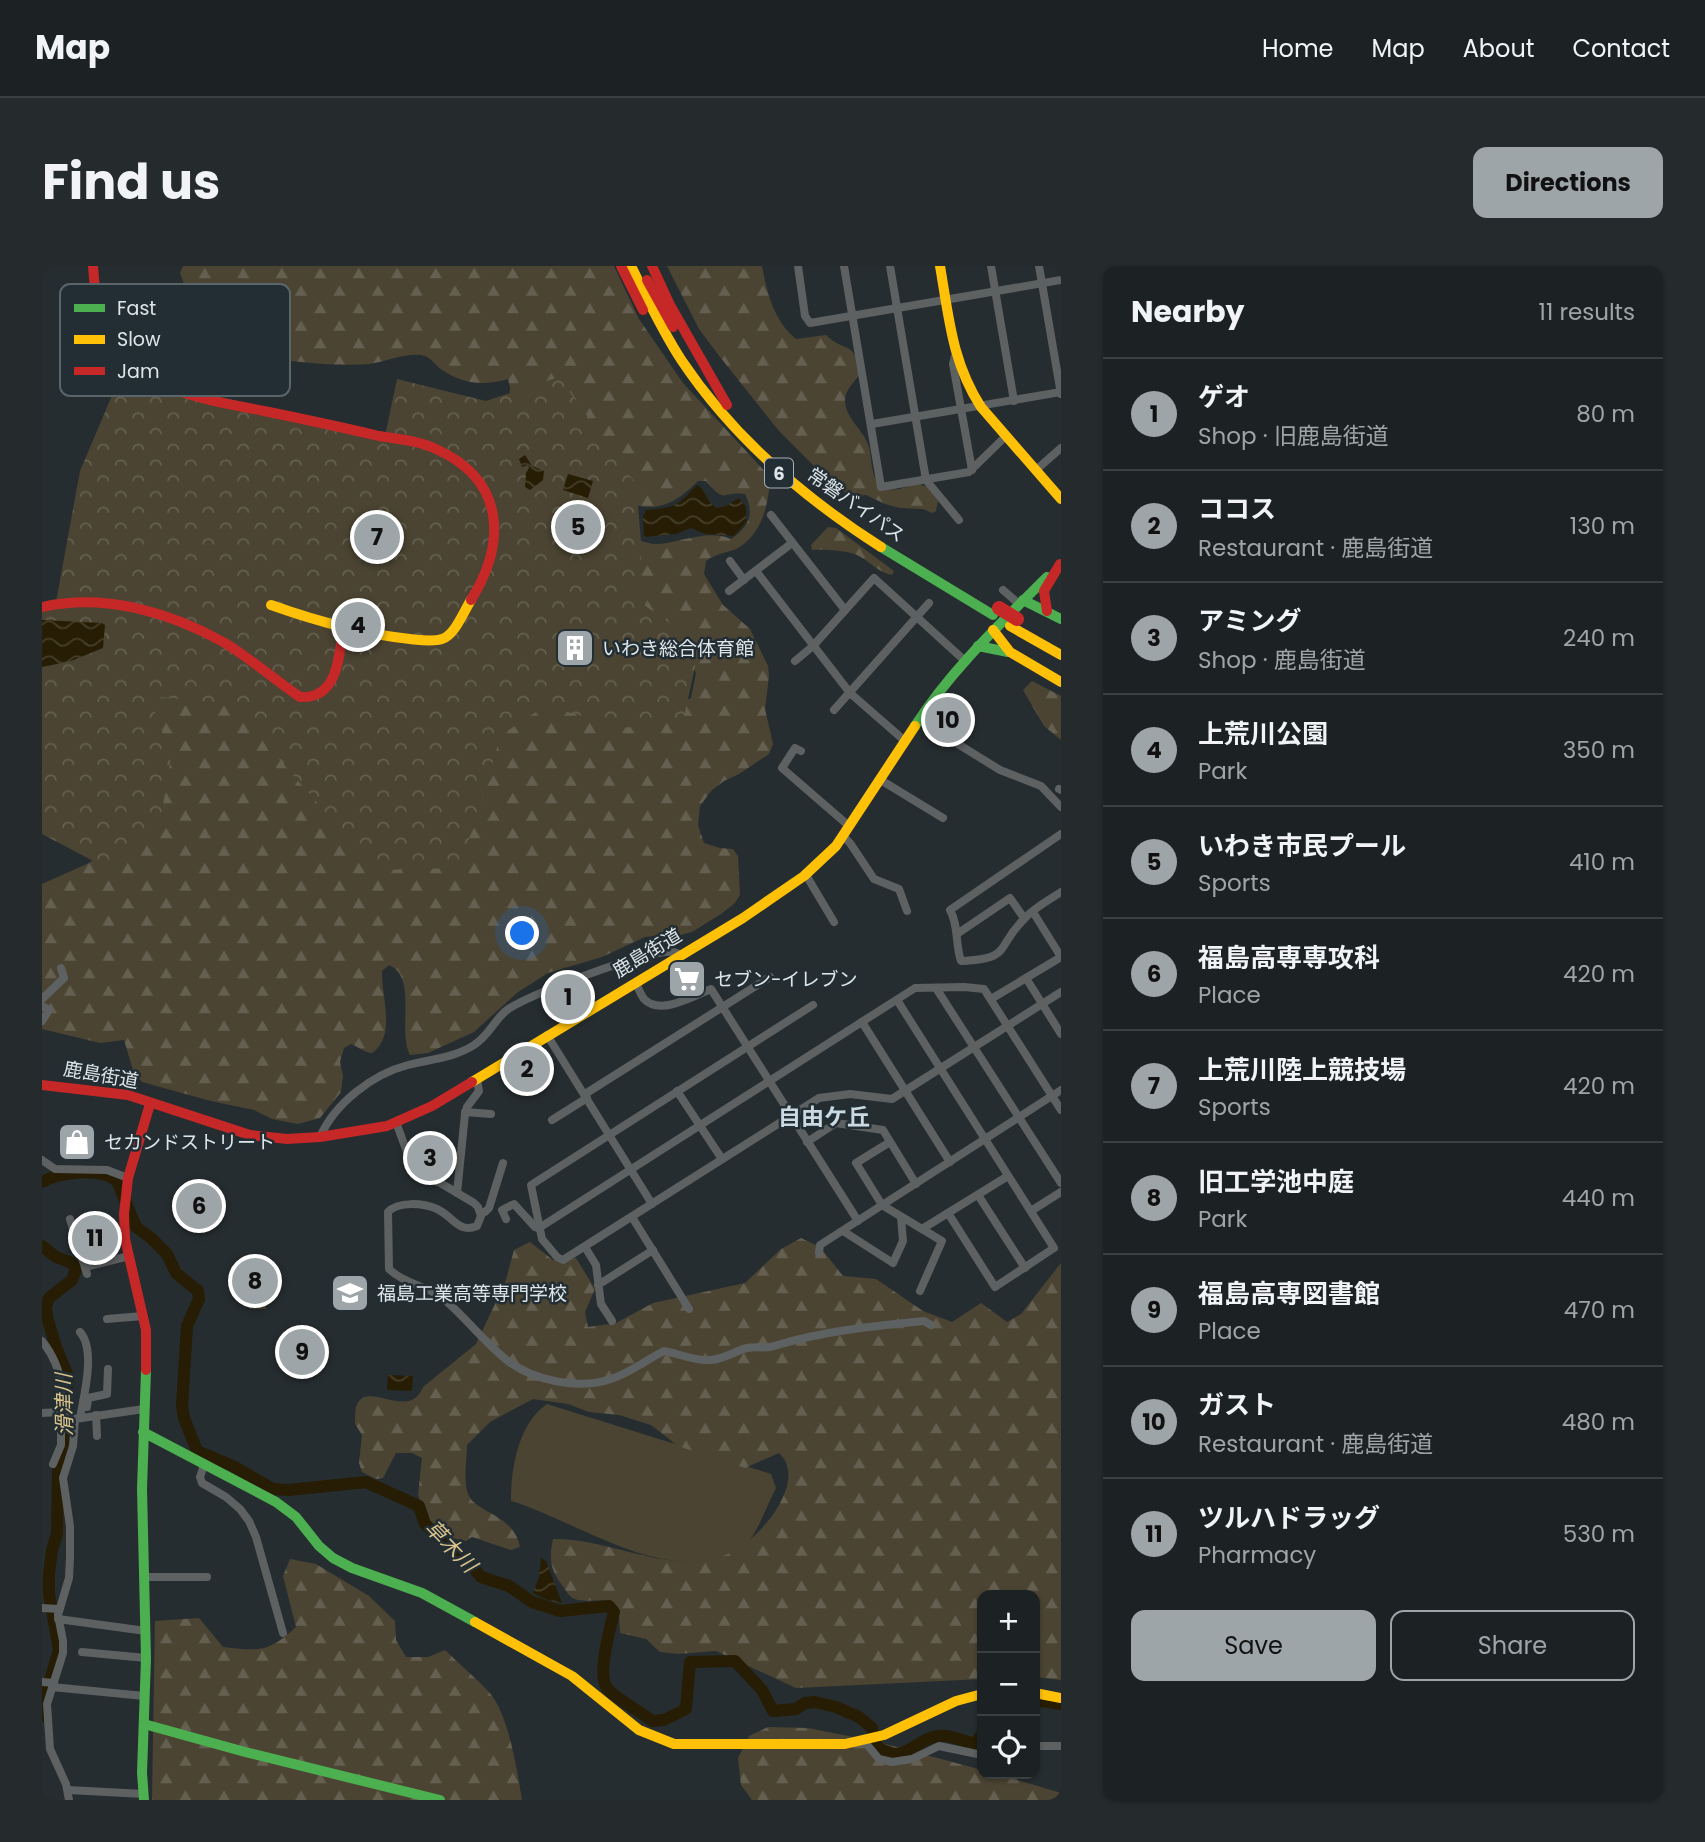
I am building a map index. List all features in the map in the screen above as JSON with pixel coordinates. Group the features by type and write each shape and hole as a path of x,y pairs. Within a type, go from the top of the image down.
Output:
{"main road":[{"path":"93,266 93,284"},
{"path":"621,266 659,338 690,372"},
{"name":"常磐バイパス","path":"631,266 649,303 690,372 750,445 789,481 854,531 995,618 1017,612"},
{"name":"常磐バイパス","path":"642,266 676,332 699,368 757,440 840,511 995,618"},
{"path":"652,266 670,305 727,405"},
{"path":"940,266 955,355 970,390 981,407 1061,499"},
{"path":"195,396 433,447 466,467 486,494 494,524 491,557 486,572 452,632 445,639 424,640 343,628 271,606"},
{"path":"1061,563 1043,589 1042,600 1047,611 1061,620"},
{"name":"鹿島街道","path":"42,1085 128,1095 250,1135 287,1139 365,1130 396,1122 432,1106 683,955 782,893 821,863 846,831 933,698 978,646 995,618 1017,612 1061,563"},
{"path":"42,607 70,601 92,601 167,618 222,642 307,699 321,694 333,679 343,628"},
{"path":"1017,612 1047,611"},
{"name":"常磐バイパス","path":"1017,612 1061,644"},
{"name":"常磐バイパス","path":"1017,612 1061,655"},
{"path":"995,618 1010,652"},
{"path":"978,646 1010,652 1061,682"},
{"path":"144,1797 146,1631 143,1432 147,1356 143,1315 125,1239 124,1214 127,1184 150,1104"},
{"path":"143,1432 276,1502 296,1517 319,1546 333,1558 352,1568 422,1593 562,1670 590,1688 639,1730 674,1744 825,1745 866,1740 884,1735 956,1701 977,1695"},
{"path":"1040,1694 1061,1698"},
{"path":"144,1724 440,1800"}],"street":[{"path":"798,266 805,316 810,323 1061,280"},
{"path":"844,266 881,487 972,470 1006,436"},
{"path":"890,266 926,480 959,520"},
{"path":"991,266 1014,401"},
{"path":"872,425 1061,393 1039,266"},
{"path":"955,355 953,364 972,470"},
{"path":"1036,470 1061,449"},
{"path":"771,515 845,610"},
{"path":"729,592 792,543"},
{"path":"730,561 744,580"},
{"path":"756,571 850,693 905,741"},
{"path":"795,661 813,646 874,578 964,660"},
{"path":"1003,590 1017,612"},
{"path":"835,710 929,603"},
{"path":"919,720 1000,770 1041,786 1061,807"},
{"path":"801,751 795,748 782,768 846,831 850,843 874,880 899,888 906,911"},
{"path":"879,779 943,818"},
{"path":"1061,834 1035,858 950,910 956,921 961,961 987,960 1000,952 1024,918 1061,892"},
{"path":"806,875 834,922"},
{"path":"957,934 1010,898 1024,918"},
{"path":"991,999 1061,957 1033,912"},
{"path":"320,1137 326,1124 367,1083 396,1069 464,1051 485,1038 504,1013 525,1000 626,961 672,951 683,955"},
{"path":"42,999 64,978 61,968"},
{"path":"552,1120 770,977"},
{"path":"1026,978 1061,1034"},
{"path":"636,983 645,999 653,1005 681,1001 711,989 858,1221"},
{"path":"539,1228 915,988 984,989 1061,1110"},
{"path":"936,988 1061,1183"},
{"path":"813,1005 531,1185 544,1245 563,1260 819,1098 850,1094 892,1099 1061,992"},
{"path":"897,1000 1054,1248 995,1287 948,1213"},
{"path":"42,1006 49,1010 42,1021"},
{"path":"862,1022 950,1162"},
{"path":"547,1035 652,1204"},
{"path":"457,1193 465,1112 479,1091 477,1080"},
{"path":"819,1254 821,1245 1061,1090"},
{"path":"677,1091 722,1159"},
{"path":"465,1112 491,1114"},
{"path":"396,1122 412,1166 474,1203 481,1212 481,1221 477,1226 467,1229 461,1228 437,1209 399,1204 393,1207 388,1212 389,1269 401,1278 442,1298 508,1361 535,1374 582,1384 609,1380 664,1351 691,1359 711,1360 724,1358 746,1348 769,1347 791,1339 825,1335 863,1326 923,1321 931,1325"},
{"path":"807,1142 836,1123 883,1130 916,1184"},
{"path":"438,1182 442,1141"},
{"path":"890,1142 856,1163 882,1205 942,1241 920,1291"},
{"path":"42,1160 55,1169 107,1170 127,1184"},
{"path":"481,1212 489,1208 503,1163"},
{"path":"922,1229 1008,1176"},
{"path":"1031,1212 1061,1192"},
{"path":"978,1195 1025,1268"},
{"path":"506,1219 502,1210 514,1204 539,1228"},
{"path":"632,1217 689,1309"},
{"path":"843,1231 893,1263 903,1241 901,1217"},
{"path":"70,1219 86,1270 129,1256"},
{"path":"585,1247 596,1265 601,1304 612,1321"},
{"path":"598,1285 653,1250"},
{"path":"107,1319 143,1315"},
{"path":"69,1800 68,1790 47,1753 45,1710 60,1667 64,1646 58,1619 69,1578 70,1526 63,1478 73,1446 87,1376 87,1343 80,1332"},
{"path":"42,1340 54,1359 60,1381 61,1445 53,1464"},
{"path":"78,1418 89,1398 107,1394 108,1368"},
{"path":"42,1413 78,1418 144,1409"},
{"path":"96,1415 97,1436"},
{"path":"204,1465 200,1477 202,1483 240,1509 253,1530 283,1633"},
{"path":"144,1577 207,1577"},
{"path":"42,1608 59,1609"},
{"path":"58,1619 146,1631"},
{"path":"82,1652 146,1658"},
{"path":"42,1682 144,1696"},
{"path":"866,1740 879,1759 892,1762 912,1759 939,1746 977,1754"},
{"path":"1040,1746 1061,1746"},
{"path":"68,1790 144,1797"}],"green space":[{"path":"183,266 614,266 639,319 683,383 770,477 766,506 755,532 737,548 706,561 704,574 723,605 750,629 768,666 769,676 765,709 773,744 769,754 724,781 711,791 700,806 698,825 704,843 733,849 738,856 740,895 734,904 692,932 677,936 670,934 645,937 602,957 548,973 518,992 474,1032 428,1053 410,1055 405,1032 403,981 398,971 389,965 382,971 386,1026 380,1045 372,1053 351,1044 344,1048 340,1062 343,1076 341,1092 320,1118 298,1124 142,1082 133,1070 124,1040 100,1043 42,1029 42,884 89,863 117,838 122,676 675,705 691,698 696,673 687,652 626,606 637,540 656,544 713,535 731,539 746,525 750,508 745,494 721,495 706,481 698,481 684,494 660,506 632,504 509,404 508,379 490,383 466,381 450,375 421,355 352,365 290,361 290,284 184,284 180,273"},
{"path":"667,266 762,266 773,306 788,332 796,339 826,335 848,348 855,356 859,374 847,391 845,403 848,413 868,444 876,479 890,489 916,483 927,487 938,501 936,511 932,513 923,509 900,508 866,495 857,496 837,489 779,431 720,357 699,329"},
{"path":"559,377 636,484 642,552 634,598 700,644 684,717 627,728 545,706 501,735 460,868 376,870 231,704 149,696 171,756 162,811 131,852 101,865 42,834 42,607 56,602 80,471 112,396 216,396 385,436 397,379 486,401"},
{"path":"828,527 836,528 894,571 892,575 853,553 812,550 811,545"},
{"path":"1032,681 1061,696 1061,740 1044,726 1023,690"},
{"path":"801,1238 820,1247 843,1276 876,1279 923,1311 952,1322 981,1303 1007,1322 1021,1314 1061,1263 1061,1680 1040,1678 1040,1590 977,1590 977,1679 796,1688 716,1651 678,1654 660,1652 646,1639 620,1633 619,1616 611,1601 575,1599 568,1594 555,1574 551,1558 553,1539 580,1541 685,1562 711,1560 735,1550 758,1532 775,1512 783,1497 789,1474 779,1453 745,1468 678,1446 651,1425 619,1415 589,1412 568,1404 533,1399 490,1422 467,1445 465,1476 468,1494 472,1501 510,1527 520,1547 511,1550 472,1537 466,1541 453,1538 429,1525 418,1495 422,1458 412,1453 396,1453 383,1478 376,1479 362,1472 359,1463 362,1435 355,1424 356,1407 361,1399 369,1396 408,1401 417,1397 423,1387 476,1344 505,1283 514,1250 530,1242 553,1260 576,1258 595,1289 585,1312 588,1327 616,1323 653,1303 745,1283 781,1249"},
{"path":"244,1270 267,1271 266,1309 250,1309 251,1292 243,1291"},
{"path":"547,1404 771,1474 776,1488 747,1544 726,1556 700,1562 673,1561 617,1545 511,1501 518,1448 529,1423"},
{"path":"290,1559 316,1564 369,1596 395,1621 396,1640 406,1657 428,1657 445,1650 489,1692 507,1728 522,1800 152,1800 155,1621 199,1618 223,1647 255,1649 270,1646 296,1627 283,1576"},
{"path":"768,1727 808,1728 878,1742 977,1769 977,1779 1015,1779 1061,1793 1061,1800 752,1800 741,1785 738,1758 749,1736"}],"water":[{"path":"525,455 532,466 544,471 543,480 530,490 525,487 528,465 522,467 519,459"},
{"path":"568,474 593,481 588,498 563,490"},
{"path":"697,485 717,508 739,498 746,507 746,522 734,536 705,534 691,528 676,534 644,537 643,517 646,510 675,505"},
{"path":"558,509 605,523 598,546 551,532"},
{"path":"42,620 102,623 105,625 103,648 71,661 42,667"},
{"path":"388,1375 413,1376 412,1391 387,1390"},
{"path":"541,1558 546,1561 562,1603 533,1593 539,1577"}],"waterway":[{"name":"草木川","path":"42,1182 80,1172 101,1174 117,1181 136,1227 167,1254 176,1273 198,1291 199,1299 187,1326 182,1406 197,1451 233,1466 273,1489 289,1490 366,1482 419,1506 425,1524 481,1577 509,1586 532,1602 560,1611 609,1606 614,1612 605,1651 604,1682 616,1697 652,1721 664,1720 686,1709 690,1662 735,1661 762,1690 773,1711 796,1709 805,1703 815,1702 836,1707 859,1717 872,1728 876,1746 886,1752 901,1753 937,1736 975,1744 977,1741"},
{"name":"滑津川","path":"42,1246 56,1257 72,1263 76,1269 72,1280 49,1298 46,1307 56,1347 68,1377 65,1401 69,1432 58,1470 57,1534 49,1574 49,1594 59,1650 44,1701 45,1716"},
{"name":"草木川","path":"1040,1701 1061,1704"}],"traffic: fast":[{"path":"881,547 993,615"},
{"path":"915,726 960,667 1047,577"},
{"path":"1023,600 1061,619"},
{"path":"978,646 1008,652"},
{"path":"144,1800 142,1773 146,1658 142,1489 146,1370"},
{"path":"143,1432 276,1502 296,1517 319,1546 333,1558 352,1568 422,1593 475,1622"},
{"path":"144,1724 440,1800"}],"traffic: slow":[{"path":"631,266 675,350 724,415 798,487 881,547"},
{"path":"940,266 953,339 971,390 981,407 1061,499"},
{"path":"271,605 357,630 431,641 442,639 451,633 471,600"},
{"path":"1010,626 1061,655"},
{"path":"993,630 1010,652 1061,682"},
{"path":"472,1082 743,918 804,876 836,846 915,726"},
{"path":"475,1622 572,1676 639,1730 674,1744 845,1744 884,1735 956,1701 977,1695"},
{"path":"1040,1694 1061,1698"}],"traffic: jam":[{"path":"93,266 95,284"},
{"path":"621,266 643,310"},
{"path":"652,266 670,305 727,405"},
{"path":"647,280 673,327"},
{"path":"196,396 423,444 459,462 476,478 487,495 493,514 494,535 490,556 483,578 471,600"},
{"path":"1047,611 1044,591 1060,564"},
{"path":"42,607 65,603 113,604 182,622 225,643 300,697 313,696 329,684 338,663 343,628"},
{"path":"999,608 1017,619"},
{"path":"42,1085 128,1095 250,1135 287,1139 320,1137 387,1126 432,1106 472,1082"},
{"path":"146,1370 146,1330 125,1239 124,1214 128,1178 150,1104"}],"place":[{"name":"いわき市民プール","path":"578,527"},
{"name":"上荒川陸上競技場","path":"377,537"},
{"name":"上荒川公園","path":"358,625"},
{"name":"いわき総合体育館","path":"575,648"},
{"name":"ガスト","path":"948,720"},
{"name":"セブン-イレブン","path":"687,979"},
{"name":"ゲオ","path":"568,997"},
{"name":"ココス","path":"527,1069"},
{"name":"セカンドストリート","path":"77,1142"},
{"name":"アミング","path":"430,1158"},
{"name":"福島高専専攻科","path":"199,1206"},
{"name":"ツルハドラッグ","path":"95,1238"},
{"name":"旧工学池中庭","path":"255,1281"},
{"name":"福島工業高等専門学校","path":"350,1293"},
{"name":"福島高専図書館","path":"302,1352"}],"district":[{"name":"自由ケ丘","path":"824,1117"}]}
